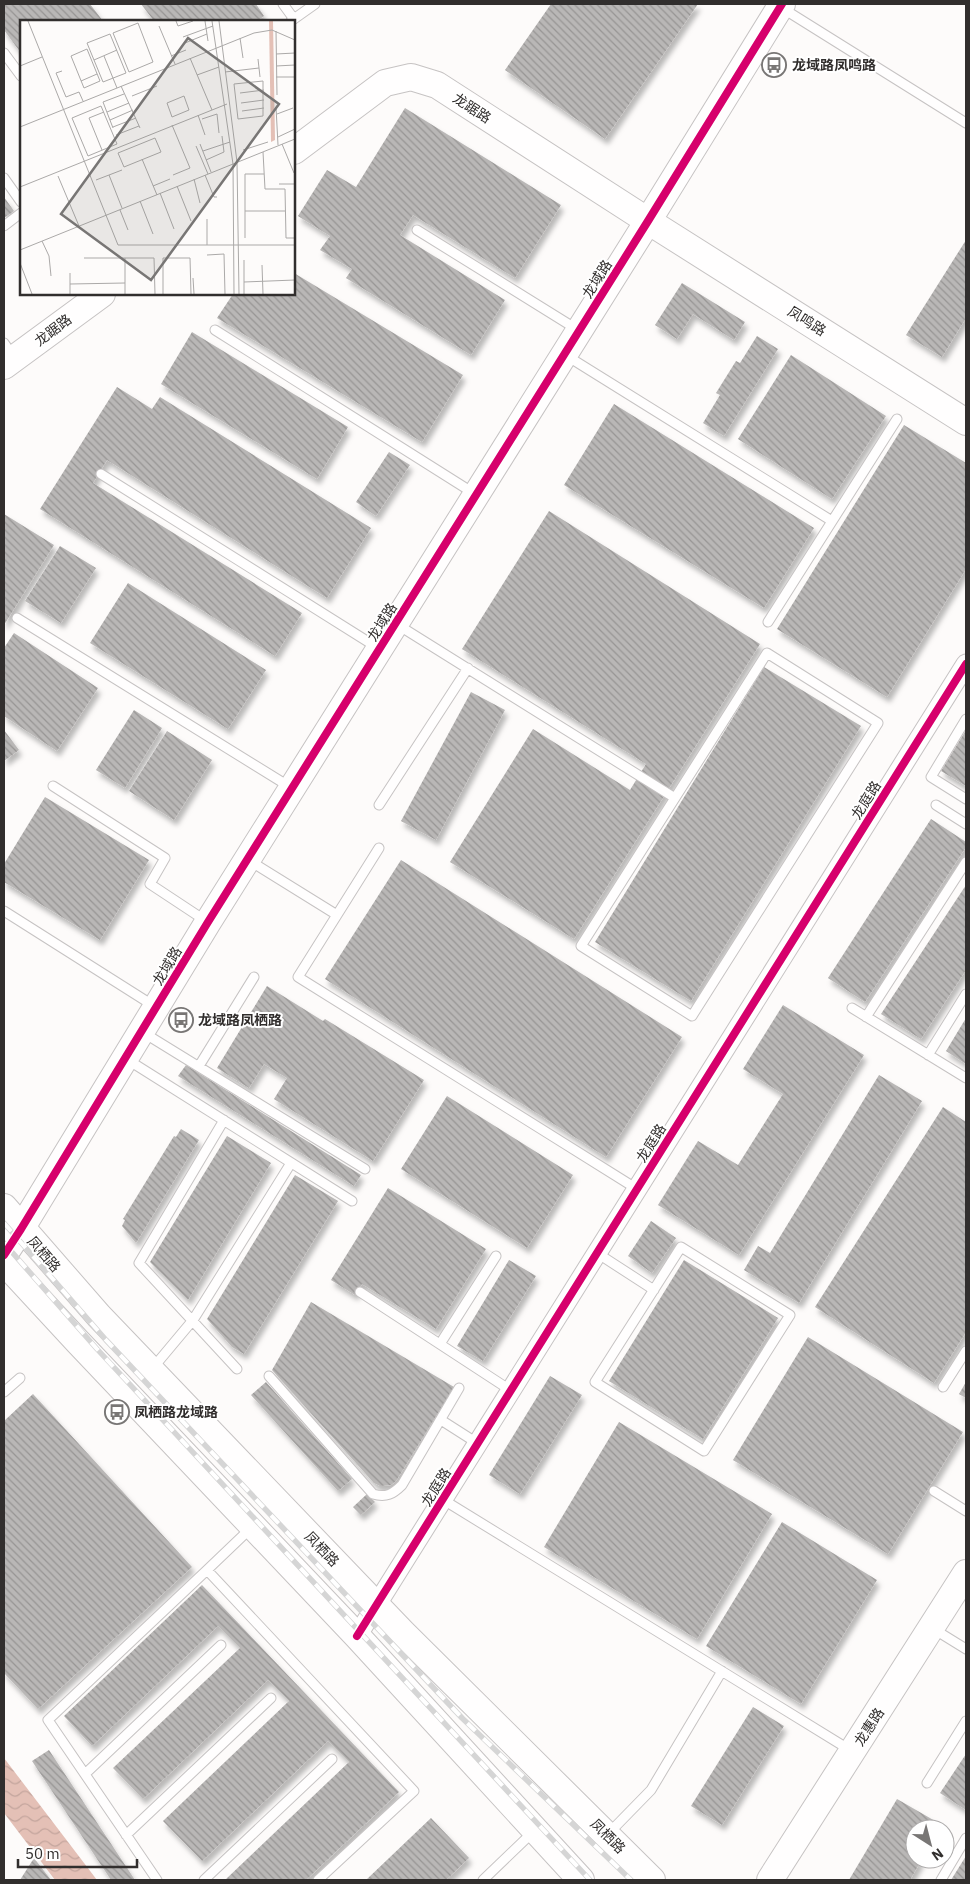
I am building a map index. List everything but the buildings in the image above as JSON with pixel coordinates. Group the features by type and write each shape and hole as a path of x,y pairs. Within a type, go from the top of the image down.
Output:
{"street":[{"name":"龙域路","path":"4,1255 22,1229 208,922 648,221 781,5"},
{"name":"龙踞路","path":"295,150 385,83 412,77 437,86 648,221"},
{"name":"凤鸣路","path":"648,221 966,422"},
{"name":"龙踞路","path":"7,356 100,295"},
{"name":"龙庭路","path":"357,1636 966,664"},
{"name":"凤栖路","path":"4,1207 78,1293 403,1633 652,1880"},
{"path":"4,1262 357,1636 581,1880"},
{"path":"51,1313 52,1301 58,1294 66,1291 78,1293"},
{"name":"龙惠路","path":"770,1880 966,1573"}],"lane":[{"path":"283,4 292,20 314,4"},
{"path":"781,5 966,123"},
{"path":"4,53 20,75"},
{"path":"4,178 20,201"},
{"path":"4,226 20,214"},
{"path":"417,230 579,331"},
{"path":"215,330 476,495"},
{"path":"564,354 832,521"},
{"path":"768,622 897,419"},
{"path":"101,474 379,649"},
{"path":"17,618 292,789"},
{"path":"396,623 675,798"},
{"path":"768,653 878,723 692,1016 581,946 675,798 768,653"},
{"path":"380,805 468,668"},
{"path":"966,719 931,777 966,799"},
{"path":"53,786 165,858 150,884 208,922"},
{"path":"936,805 966,824"},
{"path":"379,848 298,977 637,1189"},
{"path":"248,860 337,915"},
{"path":"866,1016 966,862"},
{"path":"4,912 156,1008"},
{"path":"199,1066 254,977"},
{"path":"928,1055 966,994"},
{"path":"852,1008 966,1078"},
{"path":"142,1031 365,1169"},
{"path":"125,1058 352,1201"},
{"path":"224,1120 139,1263 238,1369"},
{"path":"151,1370 193,1320 291,1162"},
{"path":"681,1247 790,1315 704,1451 596,1382 654,1290 681,1247"},
{"path":"597,1253 654,1290"},
{"path":"440,1344 496,1256"},
{"path":"360,1292 510,1390"},
{"path":"943,1387 966,1351"},
{"path":"269,1376 373,1494 383,1497 394,1493 402,1485 460,1388"},
{"path":"4,1392 20,1378"},
{"path":"441,1420 478,1443"},
{"path":"934,1491 966,1511"},
{"path":"442,1499 853,1752"},
{"path":"157,1880 48,1720 253,1526"},
{"path":"206,1570 414,1791 318,1880"},
{"path":"932,1628 966,1649"},
{"path":"85,1774 221,1645"},
{"path":"607,1836 651,1790 722,1670"},
{"path":"126,1834 271,1698"},
{"path":"927,1783 966,1721"},
{"path":"204,1880 332,1759"},
{"path":"482,1880 535,1831"},
{"path":"941,1880 966,1838"}],"water":[{"path":"4,1758 97,1880 55,1880 4,1813"}],"railway":[{"path":"4,1223 106,1340 462,1718 631,1880"},
{"path":"4,1243 97,1349 590,1880"}],"cycle path":[{"path":"4,1255 208,922 782,4"},
{"path":"357,1636 966,664"}],"place":[{"name":"龙域路凤鸣路","path":"774,65"},
{"name":"龙域路凤栖路","path":"181,1020"},
{"name":"凤栖路龙域路","path":"117,1412"}]}
